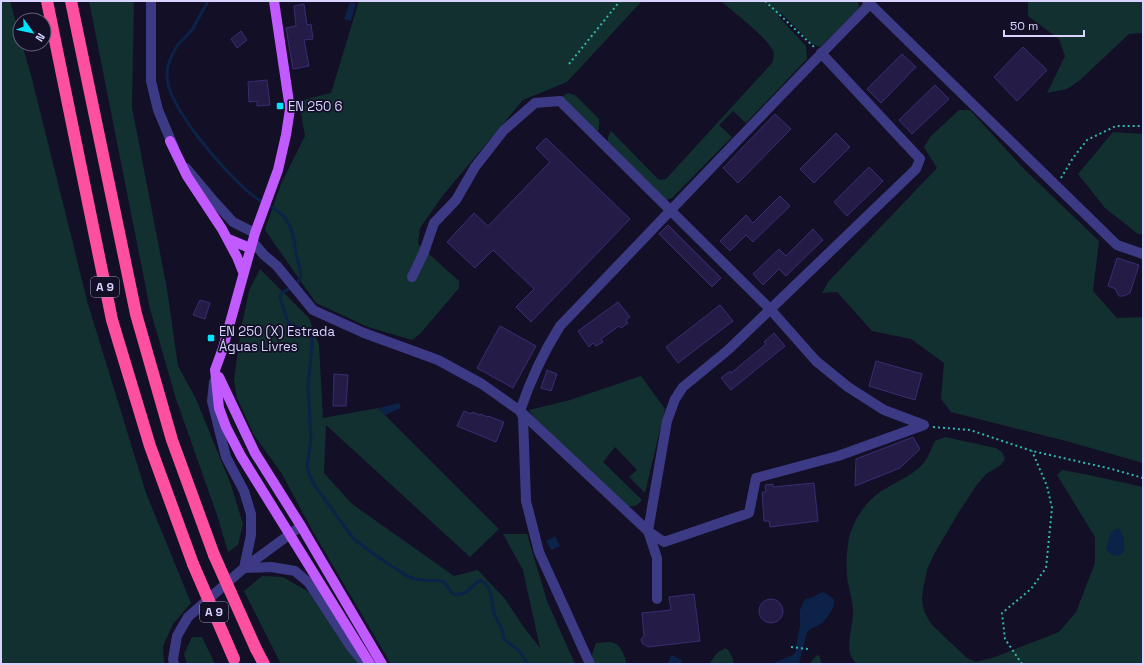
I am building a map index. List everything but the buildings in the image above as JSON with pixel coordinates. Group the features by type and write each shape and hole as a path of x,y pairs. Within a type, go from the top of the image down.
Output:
{"highway":[{"name":"A 9","path":"47,1 112,320 150,446 193,564 236,661"},
{"name":"A 9","path":"71,1 136,314 172,440 214,555 264,664"}],"main road":[{"path":"274,1 290,109 278,170 243,272 223,348 215,370 219,408 226,427 241,456 370,664"},
{"path":"170,141 191,182 228,239 243,272"},
{"path":"228,239 253,241"},
{"path":"215,370 255,453 301,526 382,664"}],"street":[{"path":"151,1 151,80 158,110 176,153 189,172 212,199 253,241 264,255 277,266 313,310 364,334 438,360 482,384 520,412 648,531 664,542 749,513 756,478 838,456 924,425"},
{"path":"590,664 539,552 526,501 522,417 520,412 536,368 560,326 671,211 868,2 1117,245 1143,254"},
{"path":"657,599 657,558 648,531 667,420 675,399 683,387 728,350 916,169 920,159 821,53"},
{"path":"412,278 424,252 434,223 456,200 475,167 504,130 535,103 560,101 770,309 816,361 848,387 884,410 924,425"},
{"path":"215,370 212,401 226,457 244,491 251,514 251,535 244,568"},
{"path":"174,664 173,659 177,636 188,617 244,568 301,526"},
{"path":"244,568 272,567 295,571 309,584 364,664"}],"path":[{"path":"569,64 620,1"},
{"path":"766,1 821,53"},
{"path":"1056,185 1073,158 1087,140 1116,126 1143,126"},
{"path":"924,425 970,430 1032,451 1112,469 1143,478"},
{"path":"1022,664 1005,639 1002,613 1031,589 1046,568 1052,508 1047,486 1032,451"},
{"path":"791,647 808,649"}],"green space":[{"path":"1,1 10,1 13,12 12,52 24,52 88,304 146,493 191,603 173,624 163,646 164,664 1,664"},
{"path":"89,1 134,1 132,107 167,289 178,366 196,399 231,485 243,524 238,545 228,552 217,515 176,399 150,309"},
{"path":"359,1 642,1 567,82 523,100 444,194 420,228 418,244 459,281 459,288 420,334 412,340 368,327 316,303 265,230 281,184 305,136 299,101 331,93"},
{"path":"721,1 858,1 859,6 858,9 820,47 812,44 781,13 778,16 806,46 807,59 746,123 733,111 719,125 732,137 672,198 666,200 608,142 608,137 611,131 658,179 666,179 772,63 774,54 769,45 757,32"},
{"path":"1028,1 1143,1 1143,34 1129,34 1079,81 1067,89 1047,93 1065,56 1059,39 1028,16"},
{"path":"568,93 575,95 599,119 599,130 597,131 561,97"},
{"path":"959,110 970,110 1023,168 1099,241 1093,291 1117,318 1143,317 1143,463 1066,441 951,412 941,399 944,363 911,339 872,331 837,292 822,293 828,282 937,168 924,147 930,137"},
{"path":"1113,132 1143,134 1143,234 1138,234 1105,208 1078,174"},
{"path":"260,269 309,318 319,345 323,418 378,408 499,529 470,557 326,425 324,473 352,504 454,576 478,570 505,599 540,648 523,570 503,534 527,534 547,601 575,664 391,664 312,530 282,474 254,435 237,398 234,380 241,329 249,291"},
{"path":"641,376 665,409 645,493 629,477 637,470 615,447 603,462 642,500 634,506 629,506 623,505 532,415 529,410 570,400"},
{"path":"945,437 996,448 1002,452 1005,459 1001,465 986,474 976,486 934,554 927,570 922,599 924,611 931,624 967,658 976,662 995,657 1059,632 1076,612 1095,563 1095,537 1057,475 1062,470 1089,475 1143,487 1143,664 856,664 851,656 849,648 853,608 846,564 851,531 866,505 876,495 917,470 926,459 935,441"},
{"path":"262,576 283,577 309,592 358,664 281,664 244,591"},
{"path":"192,637 202,637 215,664 187,664 184,654"},
{"path":"609,642 619,646 623,652 627,664 589,664 596,643"},
{"path":"725,648 728,650 733,659 733,664 709,664 717,653"},
{"path":"819,655 822,664 809,664 816,656"}],"water":[{"path":"350,2 356,4 351,21 344,19"},
{"path":"399,403 401,408 385,415 378,408"},
{"path":"1115,529 1119,529 1121,531 1124,542 1124,551 1117,556 1112,555 1106,548 1111,533"},
{"path":"555,536 560,546 551,550 546,541"},
{"path":"824,592 834,599 833,606 830,614 825,620 808,631 799,664 771,664 795,653 800,626 800,610 804,601"},
{"path":"671,655 682,661 679,664 666,664"}],"waterway":[{"path":"208,1 191,30 177,46 172,56 167,71 169,87 186,121 213,156 240,185 259,200 281,214 291,228 301,276 296,284 281,294 280,298 288,322 308,331 311,335 312,344 308,387 311,440 307,465 309,474 315,486 354,539 407,576 415,579 443,581 452,593 456,595 465,593 480,580 484,583 491,595 494,613 504,639 519,651 528,664"}],"place":[{"name":"EN 250 6","path":"280,106"},
{"name":"EN 250 (X) Estrada Águas Livres","path":"211,338"}]}
